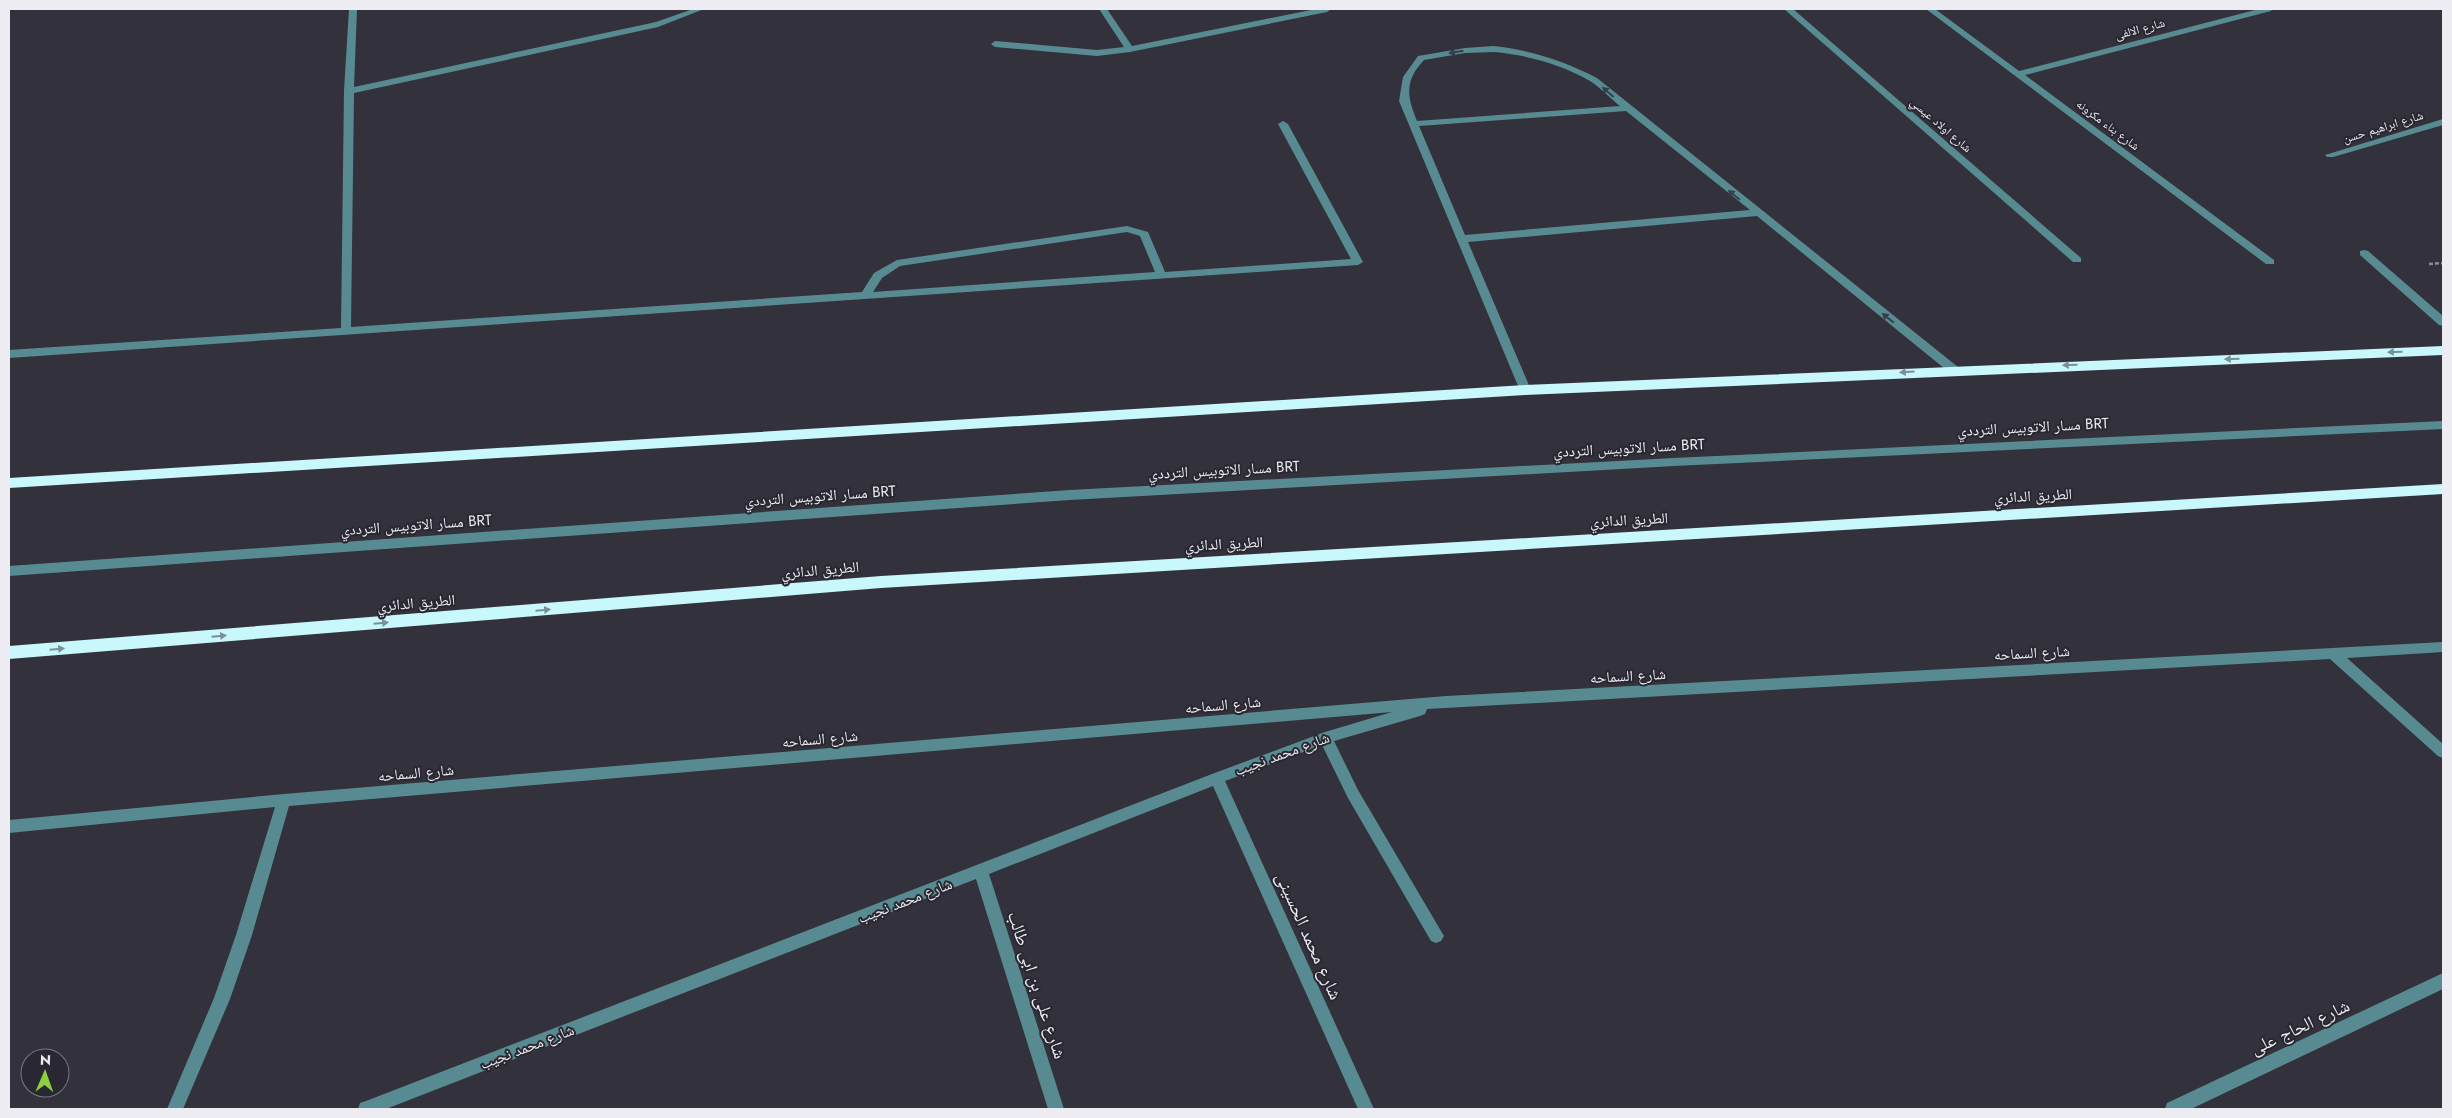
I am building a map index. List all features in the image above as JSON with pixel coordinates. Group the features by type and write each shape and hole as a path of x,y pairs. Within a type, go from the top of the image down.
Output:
{"highway":[{"path":"9,483 1525,390 2443,350"},
{"name":"الطريق الدائري","path":"9,653 882,582 2443,489"}],"street":[{"path":"346,330 349,92 354,9"},
{"path":"349,92 658,24 700,9"},
{"path":"1104,9 1130,49"},
{"path":"995,44 1097,53 1130,49 1327,9"},
{"name":"شارع اولاد عيسي","path":"1788,9 2077,260"},
{"name":"شارع بناء مكرونه","path":"1930,9 2270,262"},
{"name":"شارع الالفى","path":"2018,74 2268,9"},
{"path":"1525,390 1404,101 1403,86 1414,65 1421,58 1479,49 1516,52 1556,62 1594,80 1626,108 1954,370"},
{"path":"1413,124 1626,108"},
{"name":"شارع ابراهيم حسن","path":"2330,155 2443,122"},
{"path":"9,354 1358,262 1283,124"},
{"path":"1462,239 1757,213"},
{"path":"867,295 872,281 882,271 897,264 1127,229 1144,234 1161,276"},
{"path":"2364,253 2443,322"},
{"name":"مسار الاتوبيس الترددي BRT","path":"9,572 1070,495 1664,462 2443,425"},
{"name":"شارع السماحه","path":"9,827 284,800 1446,702 2443,646"},
{"path":"2332,652 2443,752"},
{"name":"شارع محمد نجيب","path":"366,1109 981,872 1217,778 1325,738 1446,702"},
{"path":"1325,738 1353,794 1436,936"},
{"name":"شارع محمد الحسينى","path":"1217,778 1366,1109"},
{"path":"175,1109 222,999 244,935 284,800"},
{"name":"شارع على بن ابى طالب","path":"981,872 1056,1109"},
{"name":"شارع الحاج على","path":"2173,1109 2443,981"}]}
